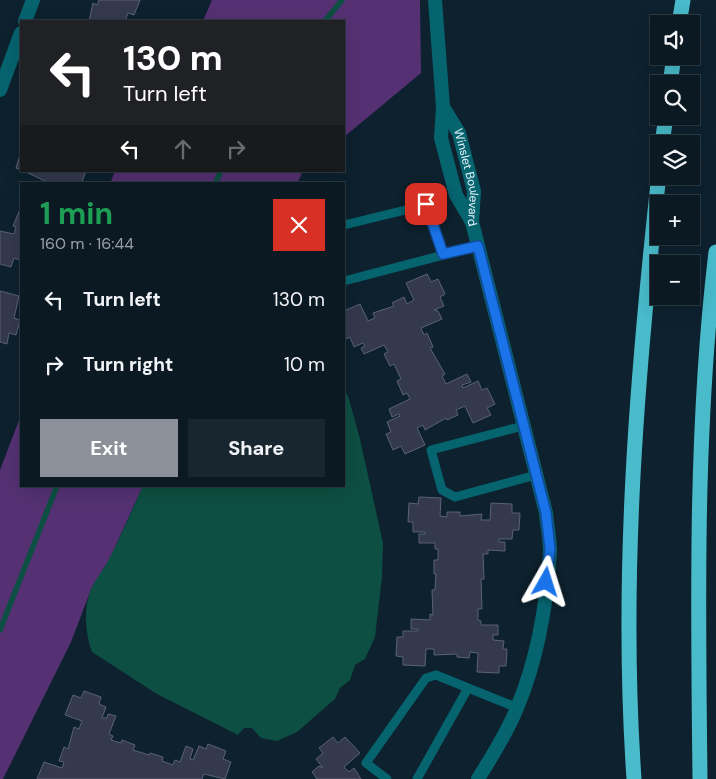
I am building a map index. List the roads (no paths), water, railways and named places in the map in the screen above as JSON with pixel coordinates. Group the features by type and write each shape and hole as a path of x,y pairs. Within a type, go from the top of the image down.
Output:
{"highway":[{"path":"681,15 684,0"},
{"path":"634,779 630,539 642,324 658,185"},
{"path":"700,777 698,517 704,380 716,252"}],"street":[{"path":"26,20 33,0"},
{"name":"Winslet Boulevard","path":"435,0 443,107 459,133 474,191 472,222 478,246"},
{"path":"0,90 20,35"},
{"path":"478,246 546,513 550,549 543,614 518,708 478,779"}],"lane":[{"path":"345,225 426,204 443,254"},
{"path":"345,281 478,246"},
{"path":"523,426 431,450 442,490 455,497 536,476"},
{"path":"387,779 366,763 426,678 436,675 518,708"},
{"path":"417,779 468,688"}],"waterway":[{"path":"326,20 342,0"},
{"path":"216,182 221,172"},
{"path":"0,630 57,487"}]}
